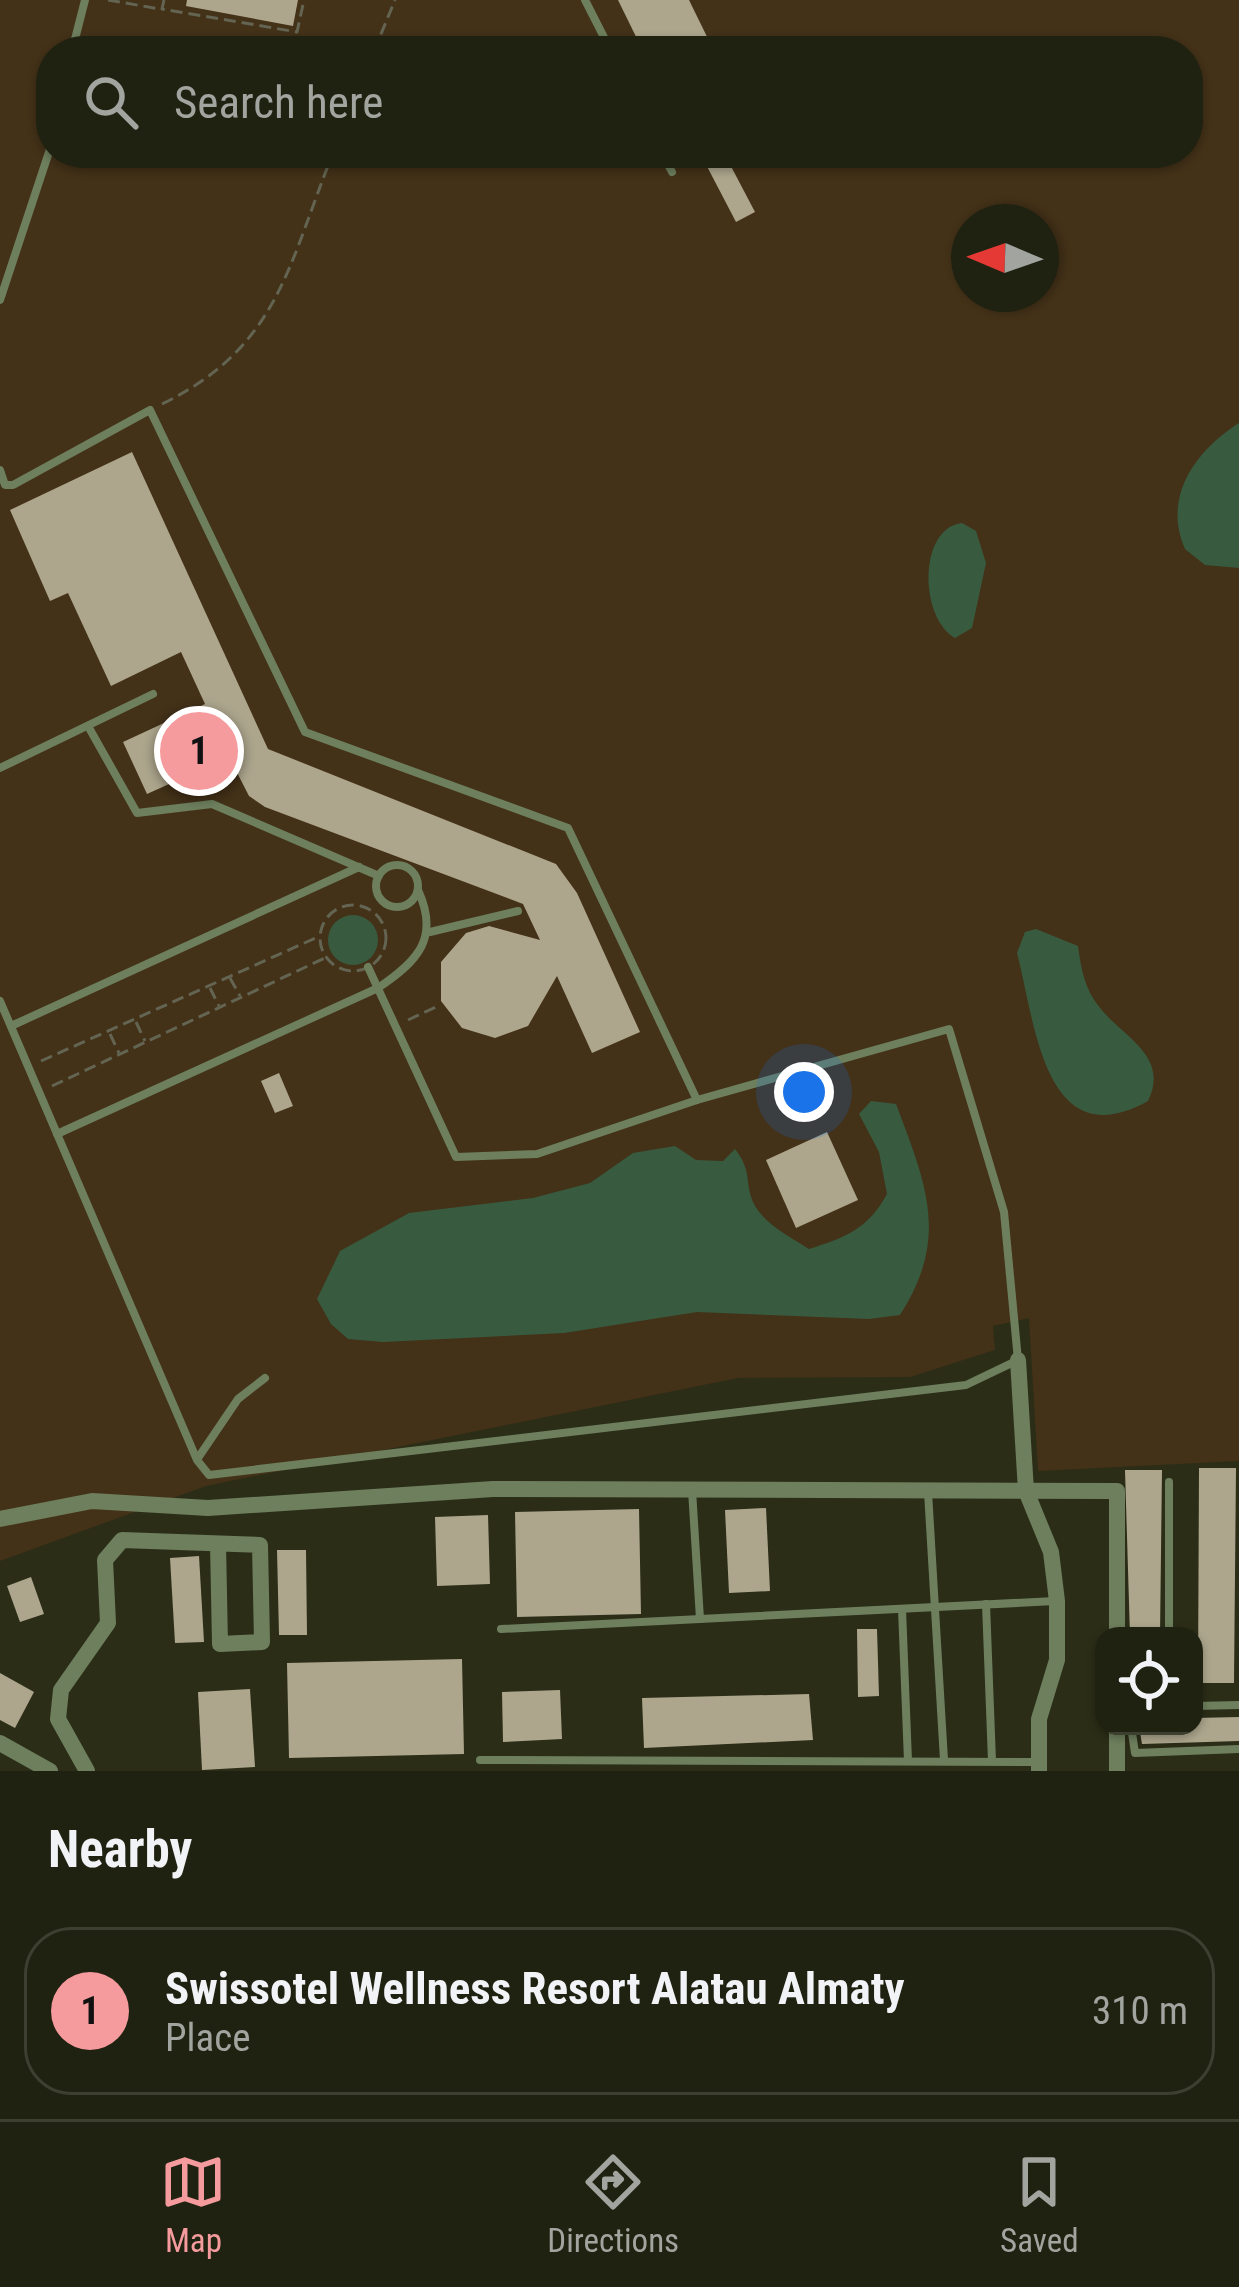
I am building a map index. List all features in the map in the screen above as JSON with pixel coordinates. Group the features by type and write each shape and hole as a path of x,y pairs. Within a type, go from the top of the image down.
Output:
{"street":[{"path":"1018,1360 1026,1490 1051,1552 1057,1601 1058,1660 1039,1719 1038,1766"},
{"path":"0,1519 92,1501 208,1508 493,1489 1117,1491 1117,1627"},
{"path":"87,1771 58,1719 61,1690 108,1623 105,1560 122,1540 260,1545 262,1642 220,1644 218,1544"},
{"path":"1117,1735 1117,1771"},
{"path":"0,1743 50,1771"}],"lane":[{"path":"76,36 86,0"},
{"path":"585,0 603,36"},
{"path":"0,300 44,168"},
{"path":"670,168 672,172"},
{"path":"0,470 5,485 14,485 150,410 305,732 568,828 697,1100"},
{"path":"0,768 153,694"},
{"path":"88,725 137,813 212,804 379,875"},
{"path":"57,1134 378,988 415,963 430,932 418,890 408,867 395,865 379,875"},
{"path":"11,1026 359,867"},
{"path":"379,875 378,895 393,907 406,905 418,890"},
{"path":"430,932 518,911"},
{"path":"0,1001 197,1460 209,1475 966,1385 1018,1360 1004,1213 974,1096 949,1029 697,1100 537,1154 456,1157 368,967"},
{"path":"197,1460 238,1399 265,1378"},
{"path":"1169,1482 1169,1627"},
{"path":"692,1490 700,1619"},
{"path":"928,1490 944,1760"},
{"path":"501,1629 1057,1601"},
{"path":"986,1604 992,1762"},
{"path":"902,1609 908,1760"},
{"path":"1203,1706 1239,1705"},
{"path":"1132,1735 1135,1753 1239,1749"},
{"path":"479,1760 944,1760 1038,1766"}],"path":[{"path":"108,0 297,32 304,0"},
{"path":"162,9 164,0"},
{"path":"380,36 395,0"},
{"path":"150,410 217,374 253,339 327,168"},
{"path":"358,905 374,912 384,926 385,943 368,967 348,970 326,957 320,936 327,917 341,907 358,905"},
{"path":"28,1067 320,936"},
{"path":"39,1092 326,957"},
{"path":"230,977 241,998"},
{"path":"209,986 220,1007"},
{"path":"396,1025 440,1005"},
{"path":"135,1019 145,1042"},
{"path":"109,1031 119,1054"}],"shaded area":[{"path":"0,0 1239,0 1239,1461 1038,1471 1029,1318 993,1326 995,1350 910,1377 738,1378 206,1486 0,1561"},
{"path":"1239,423 1239,568 1205,565 1185,549 1179,530 1180,494 1197,461"},
{"path":"962,523 976,531 986,563 972,628 955,638 935,612 928,575 937,540"},
{"path":"353,915 371,922 378,940 371,958 353,965 335,958 328,940 335,922"},
{"path":"1036,929 1078,946 1084,979 1095,1001 1149,1059 1153,1085 1148,1101 1113,1114 1086,1112 1066,1098 1050,1074 1017,953 1025,932"},
{"path":"871,1101 896,1104 928,1210 925,1260 900,1315 869,1319 697,1312 564,1333 383,1342 348,1339 331,1324 317,1299 340,1251 409,1213 533,1198 590,1183 633,1153 675,1146 696,1160 723,1161 735,1149 744,1164 754,1204 764,1218 809,1249 822,1245 864,1223 887,1194 879,1152 859,1114"}],"building":[{"path":"187,0 298,0 293,26 186,6"},
{"path":"618,0 689,0 707,36 636,36"},
{"path":"708,168 732,168 755,212 736,222"},
{"path":"132,452 268,749 556,864 577,893 640,1032 592,1053 557,976 528,1026 495,1038 462,1028 441,1001 441,962 466,933 489,926 540,940 523,904 265,807 249,796 229,757 147,794 123,742 205,704 181,652 111,686 68,593 50,601 10,510"},
{"path":"279,1073 293,1106 275,1113 261,1081"},
{"path":"827,1132 858,1200 796,1228 766,1160"},
{"path":"1199,1468 1236,1468 1234,1683 1203,1683 1203,1627 1198,1627"},
{"path":"1125,1470 1162,1470 1160,1627 1130,1627"},
{"path":"766,1508 770,1591 729,1593 725,1510"},
{"path":"639,1509 641,1614 517,1617 515,1512"},
{"path":"488,1515 490,1584 437,1586 435,1517"},
{"path":"277,1550 306,1550 307,1635 279,1635"},
{"path":"199,1556 204,1642 175,1643 170,1558"},
{"path":"31,1577 44,1614 20,1622 7,1586"},
{"path":"857,1629 877,1629 879,1696 858,1697"},
{"path":"462,1659 464,1754 289,1758 287,1663"},
{"path":"0,1673 34,1692 15,1728 0,1720"},
{"path":"250,1689 255,1767 202,1770 198,1692"},
{"path":"560,1690 562,1739 503,1742 502,1692"},
{"path":"809,1694 813,1740 644,1748 642,1698"},
{"path":"1239,1717 1239,1741 1142,1744 1140,1735 1203,1735 1203,1718"}],"place":[{"name":"Swissotel Wellness Resort Alatau Almaty","path":"199,751"}]}
